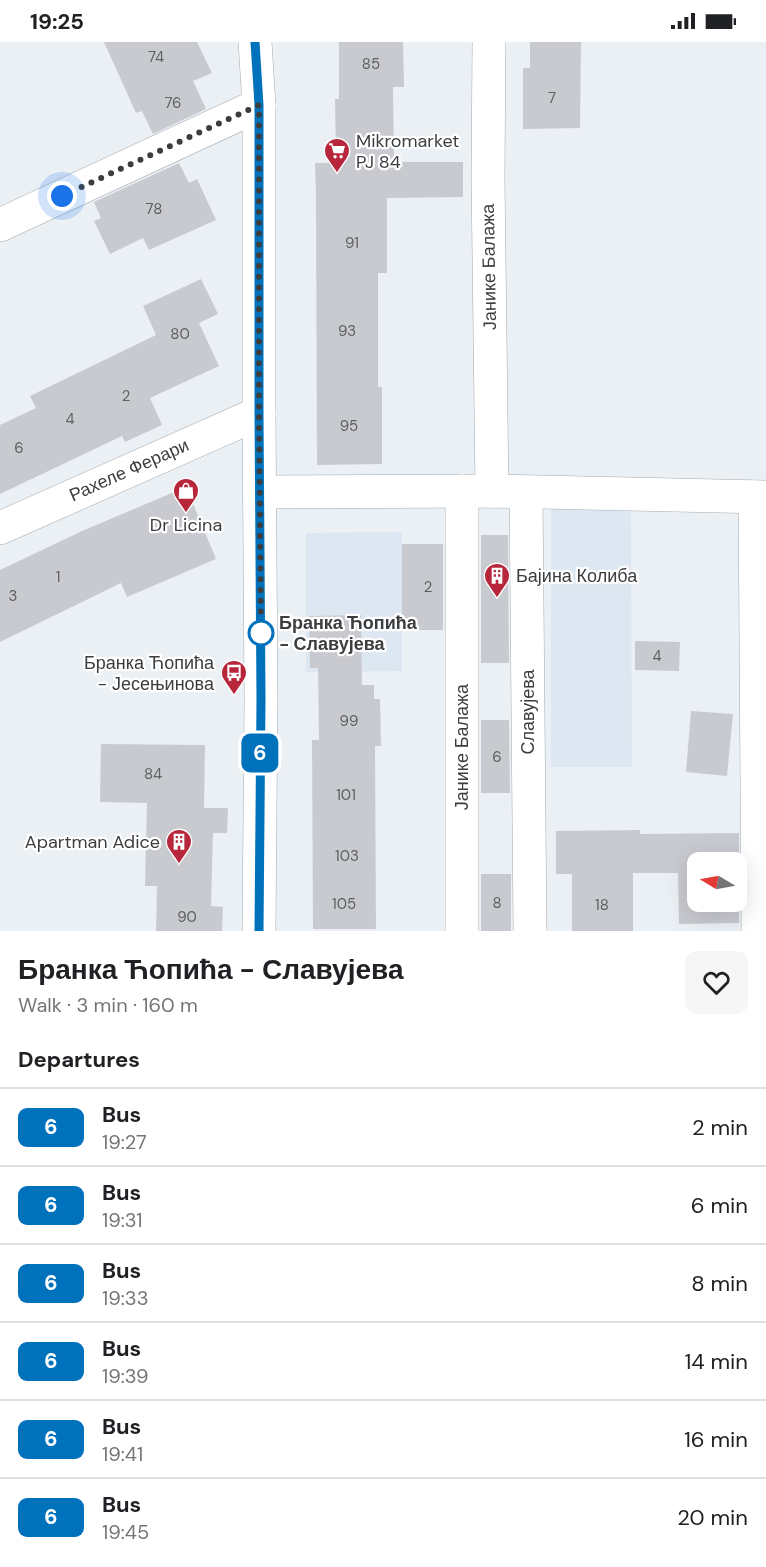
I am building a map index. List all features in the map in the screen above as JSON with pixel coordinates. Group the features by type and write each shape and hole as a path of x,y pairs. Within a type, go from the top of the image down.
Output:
{"street":[{"path":"255,42 259,105 261,699 259,931"},
{"name":"Јанике Балажа","path":"462,931 488,178 489,42"},
{"path":"0,225 259,105"},
{"name":"Рахеле Ферари","path":"0,528 259,413"},
{"path":"260,492 477,491 761,497 758,931"},
{"name":"Славујева","path":"526,493 530,931"}],"shaded area":[{"path":"551,507 631,507 632,767 551,767"},
{"path":"402,532 402,671 306,672 306,533"}],"building":[{"path":"104,42 197,42 212,73 193,81 206,109 153,134 142,111 136,113"},
{"path":"339,42 403,42 404,87 393,87 394,162 463,162 463,197 387,198 387,273 378,273 378,387 382,387 382,464 317,465 315,163 336,163 335,99 339,99"},
{"path":"530,42 581,42 580,128 523,129 523,68 530,68"},
{"path":"179,163 189,183 197,179 216,220 149,250 143,238 110,254 94,221 101,218 94,202"},
{"path":"201,279 218,314 199,323 219,366 150,398 162,425 125,442 122,436 0,494 0,425 36,408 30,396 156,335 143,306"},
{"path":"186,487 216,559 127,597 121,583 0,642 0,570 82,531"},
{"path":"481,535 508,535 509,663 481,663"},
{"path":"402,544 443,544 443,630 402,630"},
{"path":"361,615 362,685 374,685 374,699 380,699 381,746 375,746 376,929 313,929 312,740 319,740 318,668 310,668 309,616"},
{"path":"635,641 680,642 679,671 635,670"},
{"path":"691,711 733,714 727,776 686,772"},
{"path":"481,720 509,720 510,793 481,793"},
{"path":"101,744 205,745 204,808 228,808 227,833 213,833 211,906 223,907 222,931 156,931 157,886 145,886 147,803 100,802"},
{"path":"640,830 640,834 739,833 739,852 687,852 687,912 739,912 739,923 679,924 678,873 633,873 633,931 572,931 572,874 556,874 556,831"},
{"path":"481,874 511,874 511,931 481,931"}],"bus line":[{"name":"6","path":"255,42 259,105 261,699 259,931"}],"place":[{"name":"Mikromarket PJ 84","path":"337,174"},
{"name":"Dr Licina","path":"186,514"},
{"name":"Бајина Колиба","path":"497,599"},
{"name":"Бранка Ћопића - Славујева","path":"261,633"},
{"name":"Бранка Ћопића - Јесењинова","path":"234,696"},
{"name":"Apartman Adice","path":"179,865"}],"route":[{"path":"62,196 259,105 261,633"}]}
